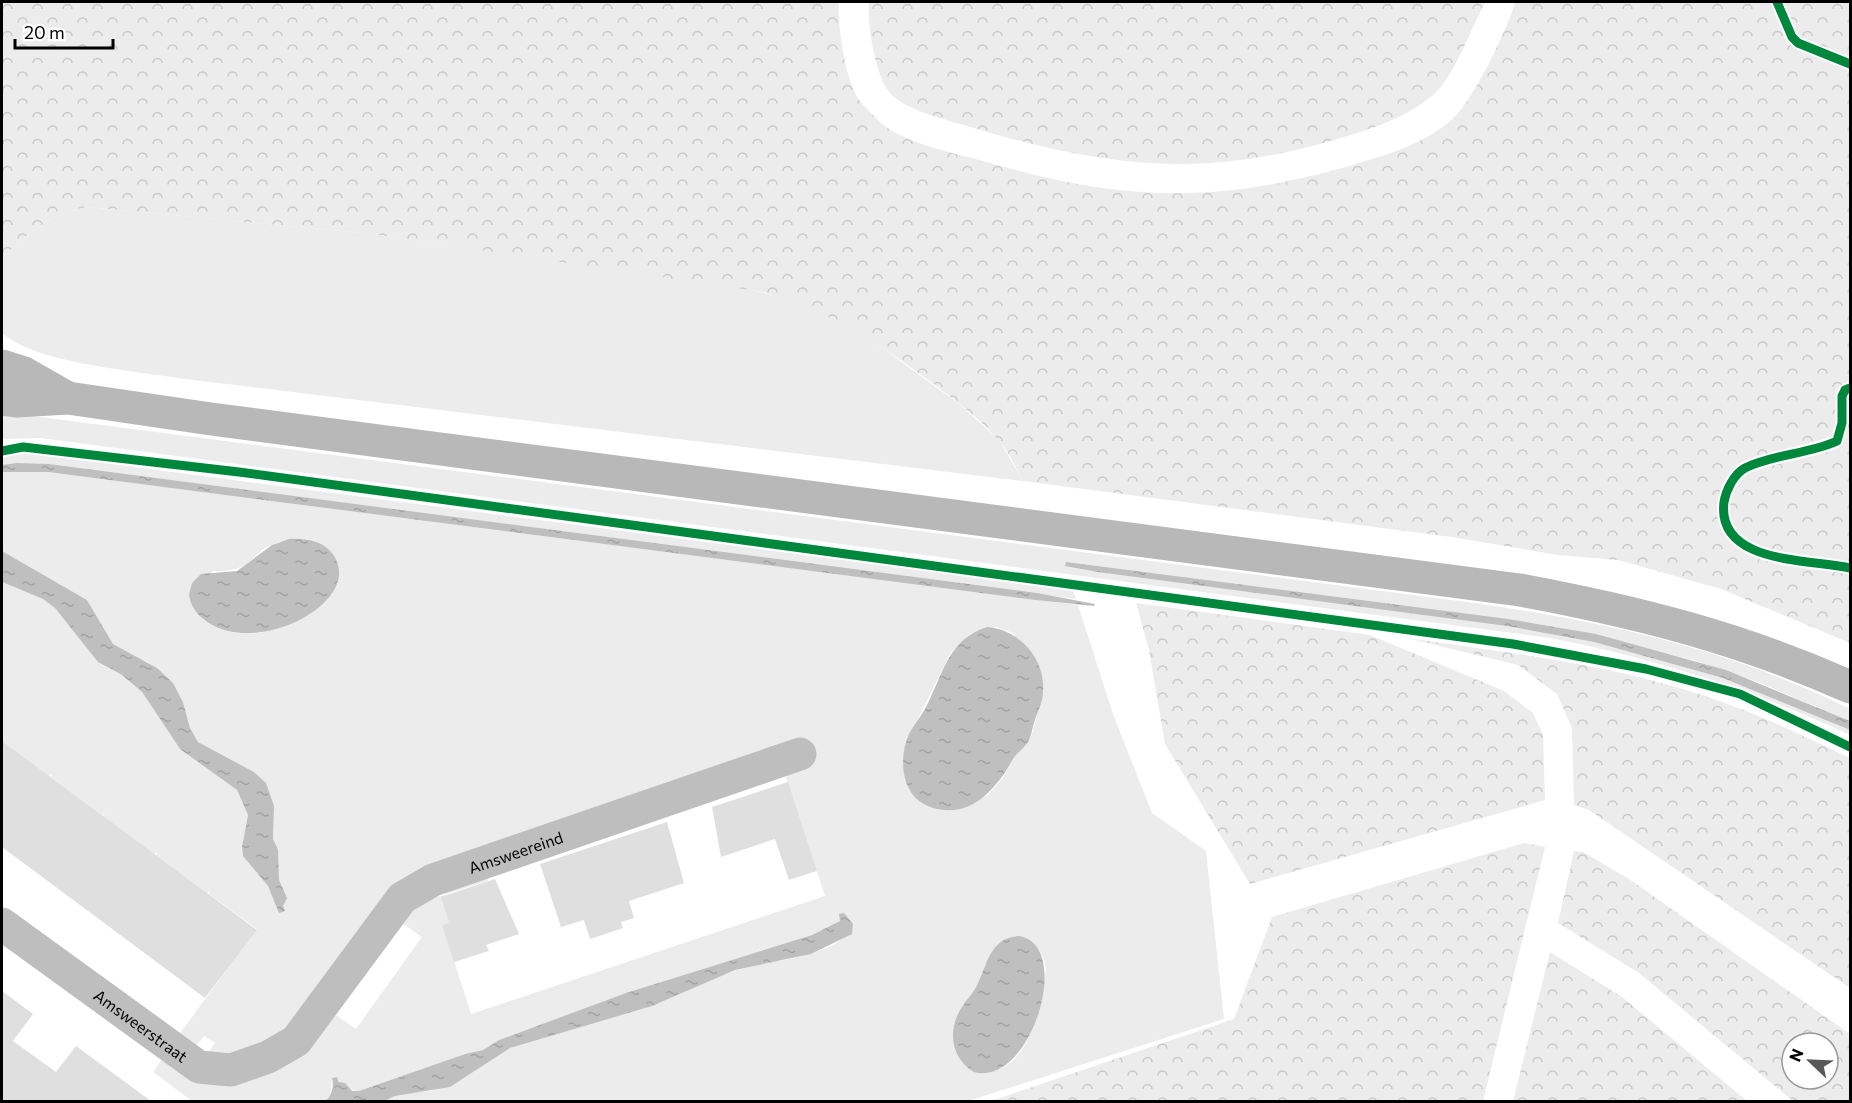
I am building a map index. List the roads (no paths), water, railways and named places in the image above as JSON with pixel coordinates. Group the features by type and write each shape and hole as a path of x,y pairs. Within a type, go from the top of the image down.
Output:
{"main road":[{"path":"2,366 24,373 68,398"},
{"path":"2,399 16,401 68,398 247,424 1520,590 1603,605 1684,625 1771,653 1851,687"}],"street":[{"name":"Amsweereind","path":"296,1041 402,898 433,880 800,754"},
{"name":"Amsweerstraat","path":"2,924 199,1067 231,1070 268,1057 296,1041"}],"water":[{"path":"49,464 1037,593 1095,604 1094,606 1036,600 48,472 2,472 2,465"},
{"path":"289,539 312,541 323,545 332,553 339,571 334,590 320,606 300,620 275,629 249,633 223,630 197,613 189,595 192,583 201,574 237,571 272,545"},
{"path":"2,551 87,600 113,644 157,668 173,683 183,702 190,728 198,742 254,772 266,783 274,806 273,839 278,850 279,880 287,898 283,906 285,911 279,913 268,886 243,856 242,847 248,815 237,790 180,749 142,692 122,675 98,662 55,608 43,599 2,582"},
{"path":"1066,562 1508,619 1596,634 1726,670 1850,721 1850,730 1723,678 1594,642 1507,626 1098,572 1065,566"},
{"path":"987,627 1010,633 1020,640 1035,657 1040,668 1043,696 1031,736 997,783 978,801 955,810 942,810 928,806 912,793 904,775 904,754 909,734 926,707 956,648 974,632"},
{"path":"844,913 853,924 852,934 811,954 735,970 652,1006 510,1048 450,1087 395,1096 384,1101 325,1101 332,1091 332,1078 337,1077 339,1082 345,1083 352,1091 359,1091 465,1054 483,1050 499,1040 626,993 812,935 840,921 839,914"},
{"path":"1018,936 1035,945 1043,962 1044,986 1039,1013 1028,1038 1013,1058 995,1071 974,1072 966,1066 955,1050 953,1032 955,1022 964,1004 976,988 995,947 1008,938"}]}
